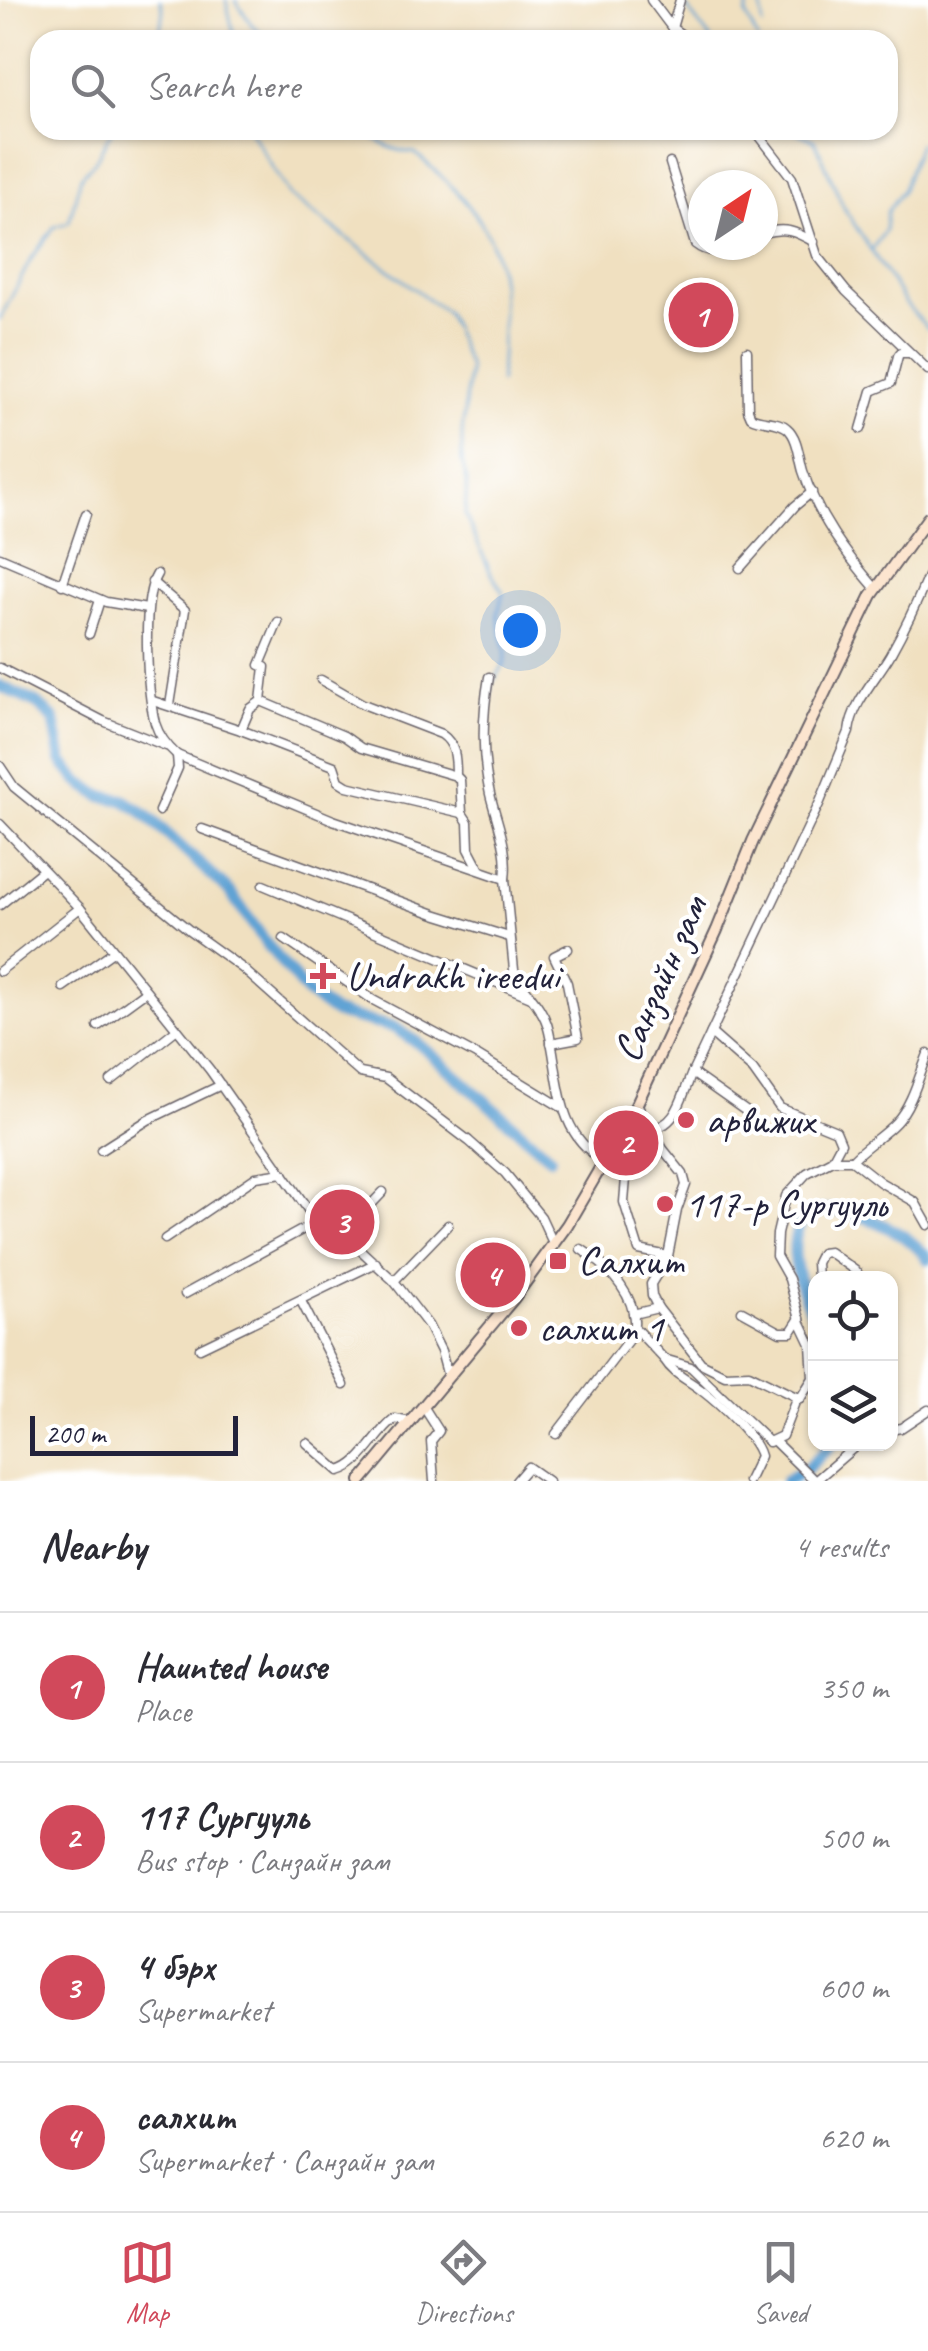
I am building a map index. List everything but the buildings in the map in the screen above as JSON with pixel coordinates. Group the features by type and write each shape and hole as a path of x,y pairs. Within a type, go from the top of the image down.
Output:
{"main road":[{"name":"Санзайн зам","path":"360,1481 554,1244 636,1104 717,930 752,841 876,588 928,518"}],"street":[{"path":"651,0 675,30"},
{"path":"672,28 679,2"},
{"path":"763,140 792,178 817,256 928,370"},
{"path":"670,163 688,221"},
{"path":"778,228 794,230 814,242"},
{"path":"747,350 748,410 756,420 784,424 793,434 812,492 842,550 876,588"},
{"path":"862,430 872,391 891,383 898,356 909,352"},
{"path":"740,568 812,492"},
{"path":"62,585 86,514"},
{"path":"0,557 100,600 147,610"},
{"path":"648,1128 664,1125 675,1116 820,802 850,722 924,595 928,576"},
{"path":"166,746 155,721 148,668 147,610 155,578 185,610 170,705"},
{"path":"89,634 100,600"},
{"path":"241,730 250,709 261,700 265,667 260,665 278,622"},
{"path":"0,668 103,720 166,746 177,755 332,820 506,879"},
{"path":"488,677 482,736 491,797 507,858 509,936 518,981 536,998 547,1023 562,1108 581,1140 603,1160"},
{"path":"321,680 362,704 447,738 455,754 456,776"},
{"path":"261,700 344,736 361,748 456,776 460,780 462,813 468,822 469,849 479,868"},
{"path":"153,701 334,766 342,784 462,813"},
{"path":"159,811 178,768 177,755"},
{"path":"0,766 14,788 189,930 242,968 360,1072 383,1076 469,1141 505,1173 540,1218 554,1244"},
{"path":"202,829 434,914 509,936"},
{"path":"2,831 80,908 221,1086 310,1211 343,1234 394,1281 428,1325 448,1376"},
{"path":"0,905 43,870"},
{"path":"263,886 536,998"},
{"path":"0,971 80,908"},
{"path":"284,938 374,1000 476,1055 562,1108"},
{"path":"551,1044 578,1038 566,983 554,956 568,949"},
{"path":"62,987 114,951"},
{"path":"98,1026 146,991"},
{"path":"111,1080 177,1030"},
{"path":"711,1033 753,1070 780,1108 836,1131 840,1143 832,1160"},
{"path":"852,1160 904,1112 928,1054"},
{"path":"692,1073 750,1114"},
{"path":"101,1150 148,1120 221,1086"},
{"path":"636,1104 648,1128 684,1174 686,1185 668,1256 651,1284 652,1296 701,1362 724,1375 749,1374 800,1399 813,1378 811,1344 789,1280 776,1256 786,1196 807,1174 832,1160 852,1160 915,1202 928,1225"},
{"path":"648,1128 638,1163 627,1167 624,1202 640,1250 668,1256"},
{"path":"165,1239 256,1177 282,1173"},
{"path":"343,1234 383,1192"},
{"path":"185,1294 320,1220"},
{"path":"394,1281 448,1225"},
{"path":"556,1434 632,1335 634,1327 633,1314 605,1264 581,1250"},
{"path":"817,1271 821,1253 828,1252 856,1271"},
{"path":"200,1348 376,1263"},
{"path":"301,1301 344,1385"},
{"path":"633,1314 658,1308"},
{"path":"742,1310 780,1332 791,1332 800,1318"},
{"path":"634,1327 675,1374 702,1390 754,1441 760,1456 748,1481"},
{"path":"664,1360 691,1366 765,1440 774,1441 815,1481 850,1451"},
{"path":"774,1441 782,1436 797,1397"},
{"path":"424,1406 439,1431 432,1441 434,1481"},
{"path":"898,1429 928,1410"},
{"path":"307,1443 339,1471 350,1468 394,1420 410,1422"},
{"path":"516,1481 528,1466 548,1481"}],"waterway":[{"path":"160,0 160,30"},
{"path":"226,0 233,30"},
{"path":"235,0 258,30"},
{"path":"750,0 746,15 753,30"},
{"path":"761,0 763,26"},
{"path":"683,3 703,30"},
{"path":"0,319 30,261 54,227 69,222 81,176 107,140"},
{"path":"256,140 289,195 447,313 469,368 462,433 462,462 467,481 465,515 503,592 498,614 506,654 492,684 489,706"},
{"path":"378,140 400,151 415,153 469,206 485,230 500,279 500,382"},
{"path":"813,140 844,208 905,303 928,329"},
{"path":"872,249 885,231 887,212 903,189 919,143"},
{"path":"0,686 38,704 54,719 62,761 78,781 101,796 124,800 144,813 230,892 308,994 334,1013 395,1028 419,1044 550,1157"},
{"path":"808,1304 799,1278 795,1238 801,1223 814,1213 835,1210 864,1217 907,1239 928,1259"},
{"path":"786,1481 825,1451"}],"place":[{"name":"Haunted house","path":"701,315"},
{"name":"Undrakh ireedui","path":"323,976"},
{"name":"арвижих","path":"686,1120"},
{"name":"117 Сургууль","path":"626,1143"},
{"name":"117-р Сургууль","path":"665,1204"},
{"name":"4 бэрх","path":"342,1222"},
{"name":"Салхит","path":"558,1261"},
{"name":"салхит","path":"493,1275"},
{"name":"салхит 1","path":"519,1328"}]}
